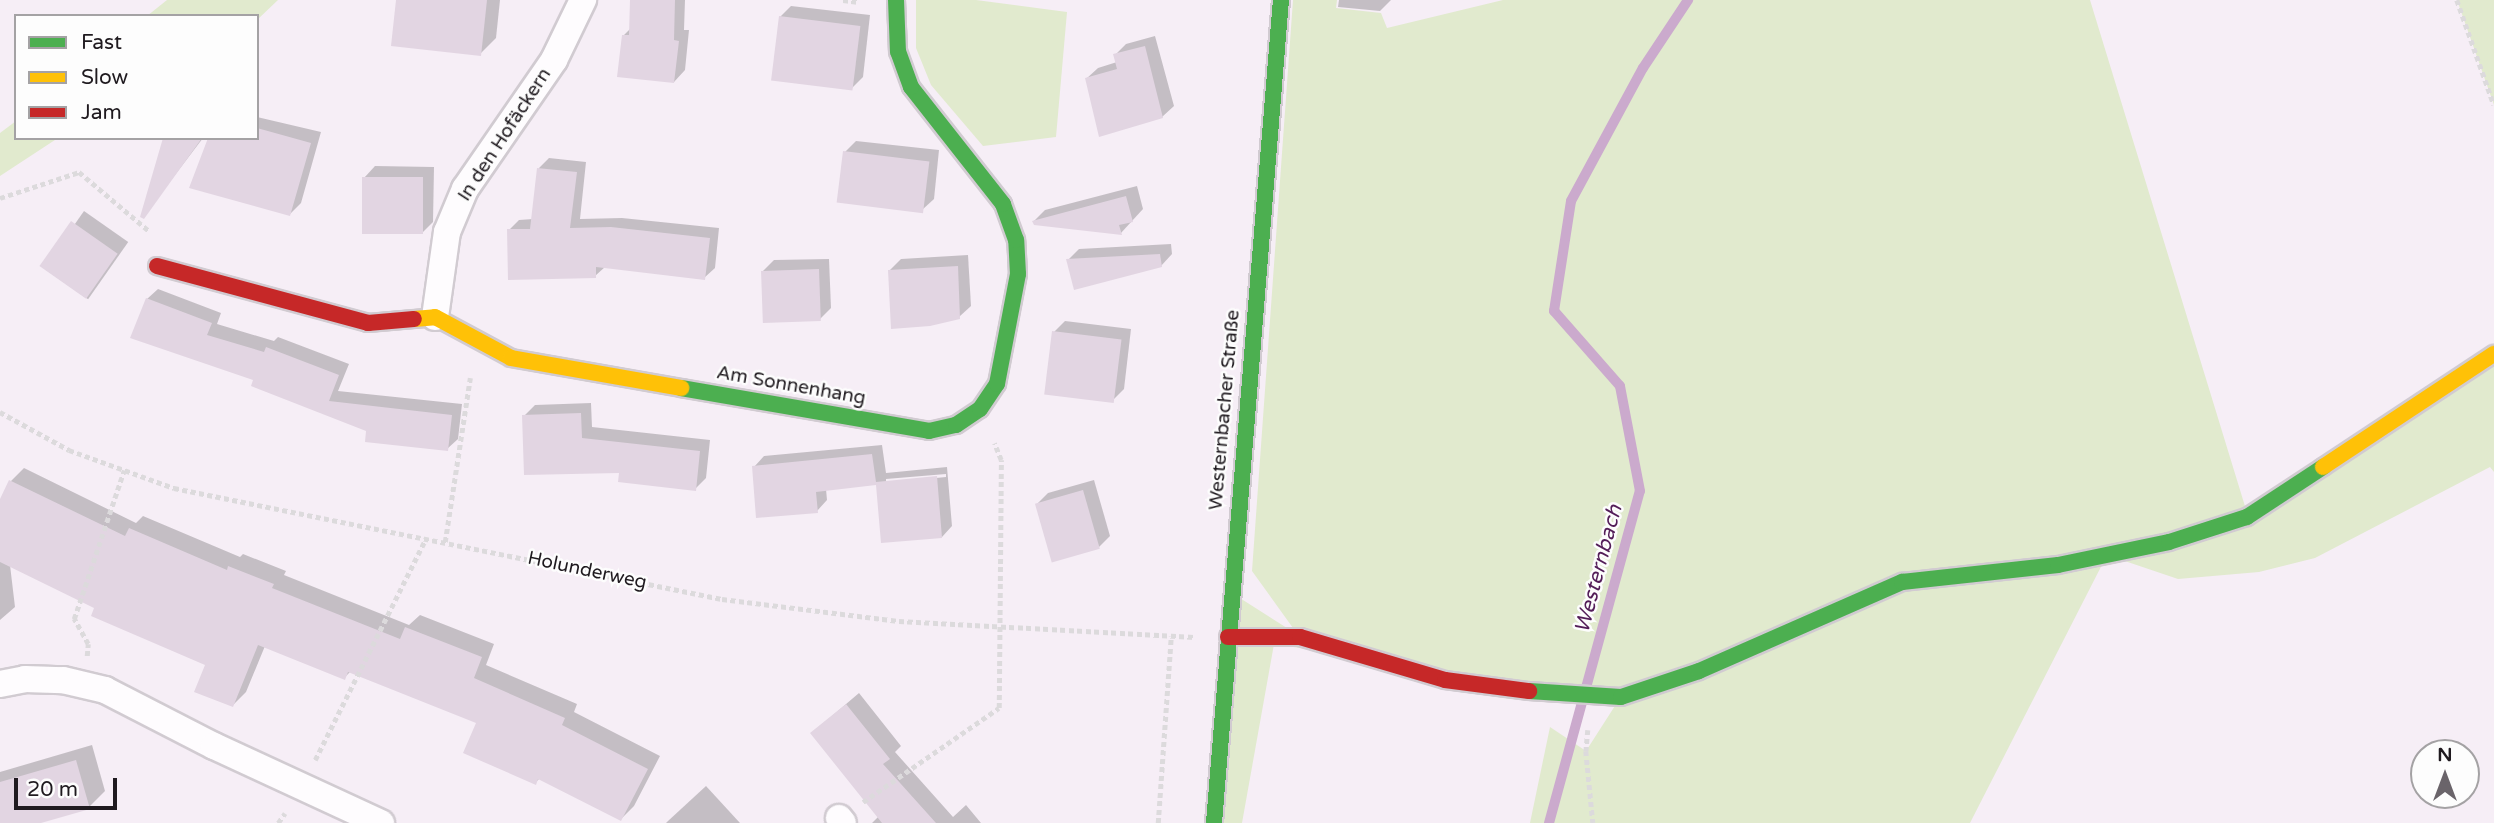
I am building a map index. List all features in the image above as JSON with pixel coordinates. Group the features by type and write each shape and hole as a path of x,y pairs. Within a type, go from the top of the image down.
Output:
{"street":[{"name":"In den Hofäckern","path":"435,317 447,232 465,189 554,60 583,0"},
{"name":"Am Sonnenhang","path":"435,317 511,358 929,431 956,425 980,409 998,384 1018,274 1016,240 1003,204 912,87 898,52 896,0"},
{"name":"Westernbacher Straße","path":"1214,823 1281,0"},
{"path":"157,266 368,323 435,317"},
{"path":"1228,638 1300,637 1445,680 1552,694 1620,697 1699,671 1902,582 2058,565 2169,542 2247,517 2494,354"},
{"path":"0,684 25,679 63,680 105,690 215,746 381,823"}],"path":[{"path":"2457,0 2494,106"},
{"path":"0,198 79,172 156,236 157,266"},
{"path":"445,542 476,339"},
{"path":"841,821 999,708 1001,460 980,409"},
{"name":"Holunderweg","path":"0,412 69,450 174,488 722,599 899,621 1171,636 1172,659 1158,823"},
{"path":"85,686 88,644 75,619 124,470"},
{"path":"278,823 303,785 426,538"},
{"path":"1592,823 1586,751 1590,709 1620,697"}],"green space":[{"path":"167,0 278,0 259,18 259,14 150,14"},
{"path":"916,0 976,0 1067,12 1056,137 983,146 931,85 916,48"},
{"path":"1293,0 1337,0 1336,8 1381,13 1387,28 1503,0 2090,0 2248,516 2494,354 2494,472 2490,467 2315,558 2259,572 2178,579 2107,555 1970,823 1530,823 1550,727 1586,751 1620,698 1274,644 1242,823 1214,823 1232,593 1298,635 1252,571"},
{"path":"2457,0 2494,0 2494,105"},
{"path":"14,122 14,140 55,140 0,176 0,133"}],"building":[{"path":"396,0 487,0 481,56 391,46"},
{"path":"630,0 675,0 674,40 679,41 674,83 617,77 622,35 629,35"},
{"path":"779,16 860,26 852,91 771,81"},
{"path":"1145,46 1163,118 1099,137 1085,78 1117,69 1113,54"},
{"path":"259,129 311,143 290,216 189,188 207,140 259,140"},
{"path":"162,140 201,140 144,219 140,217"},
{"path":"843,151 929,162 923,213 837,203"},
{"path":"537,168 577,172 570,228 611,227 710,238 705,280 596,267 596,278 508,280 507,229 530,229"},
{"path":"362,177 423,177 423,234 362,234"},
{"path":"1126,196 1133,222 1119,225 1122,235 1034,225 1032,221"},
{"path":"71,221 118,254 86,299 39,266"},
{"path":"1160,254 1162,267 1074,290 1066,259"},
{"path":"958,266 960,319 930,326 891,329 888,270"},
{"path":"819,269 821,321 763,323 761,271"},
{"path":"146,298 212,323 207,335 264,352 266,347 339,375 329,401 452,415 448,451 365,442 366,431 251,386 253,380 130,338"},
{"path":"1052,331 1121,340 1114,403 1044,395"},
{"path":"581,413 582,438 700,451 696,491 618,482 619,473 524,475 522,415"},
{"path":"872,454 876,482 937,476 942,538 881,543 876,485 816,492 818,513 756,518 752,466"},
{"path":"9,480 125,536 129,528 227,570 228,566 274,584 272,588 400,639 405,627 482,657 474,678 565,718 562,725 648,769 621,821 538,779 536,785 463,753 476,723 348,672 345,680 258,645 233,707 194,692 205,665 91,616 94,608 0,562 0,499"},
{"path":"1083,490 1100,549 1052,562 1035,504"},
{"path":"846,704 890,759 883,764 936,823 882,823 810,733"},
{"path":"76,760 90,809 41,823 0,823 0,782"}],"waterway":[{"name":"Westernbach","path":"1549,823 1640,491 1620,386 1554,311 1571,201 1643,68 1688,0"}],"traffic: fast":[{"path":"681,388 929,431 956,425 980,409 997,384 1018,274 1016,240 1003,204 911,87 898,52 896,0"},
{"path":"1214,823 1281,0"},
{"path":"1529,691 1621,697 1699,671 1902,582 2058,565 2169,542 2247,517 2323,467"}],"traffic: slow":[{"path":"414,319 435,317 511,358 681,388"},
{"path":"2323,467 2494,354"}],"traffic: jam":[{"path":"157,266 368,323 414,319"},
{"path":"1228,637 1300,637 1445,680 1529,691"}]}
